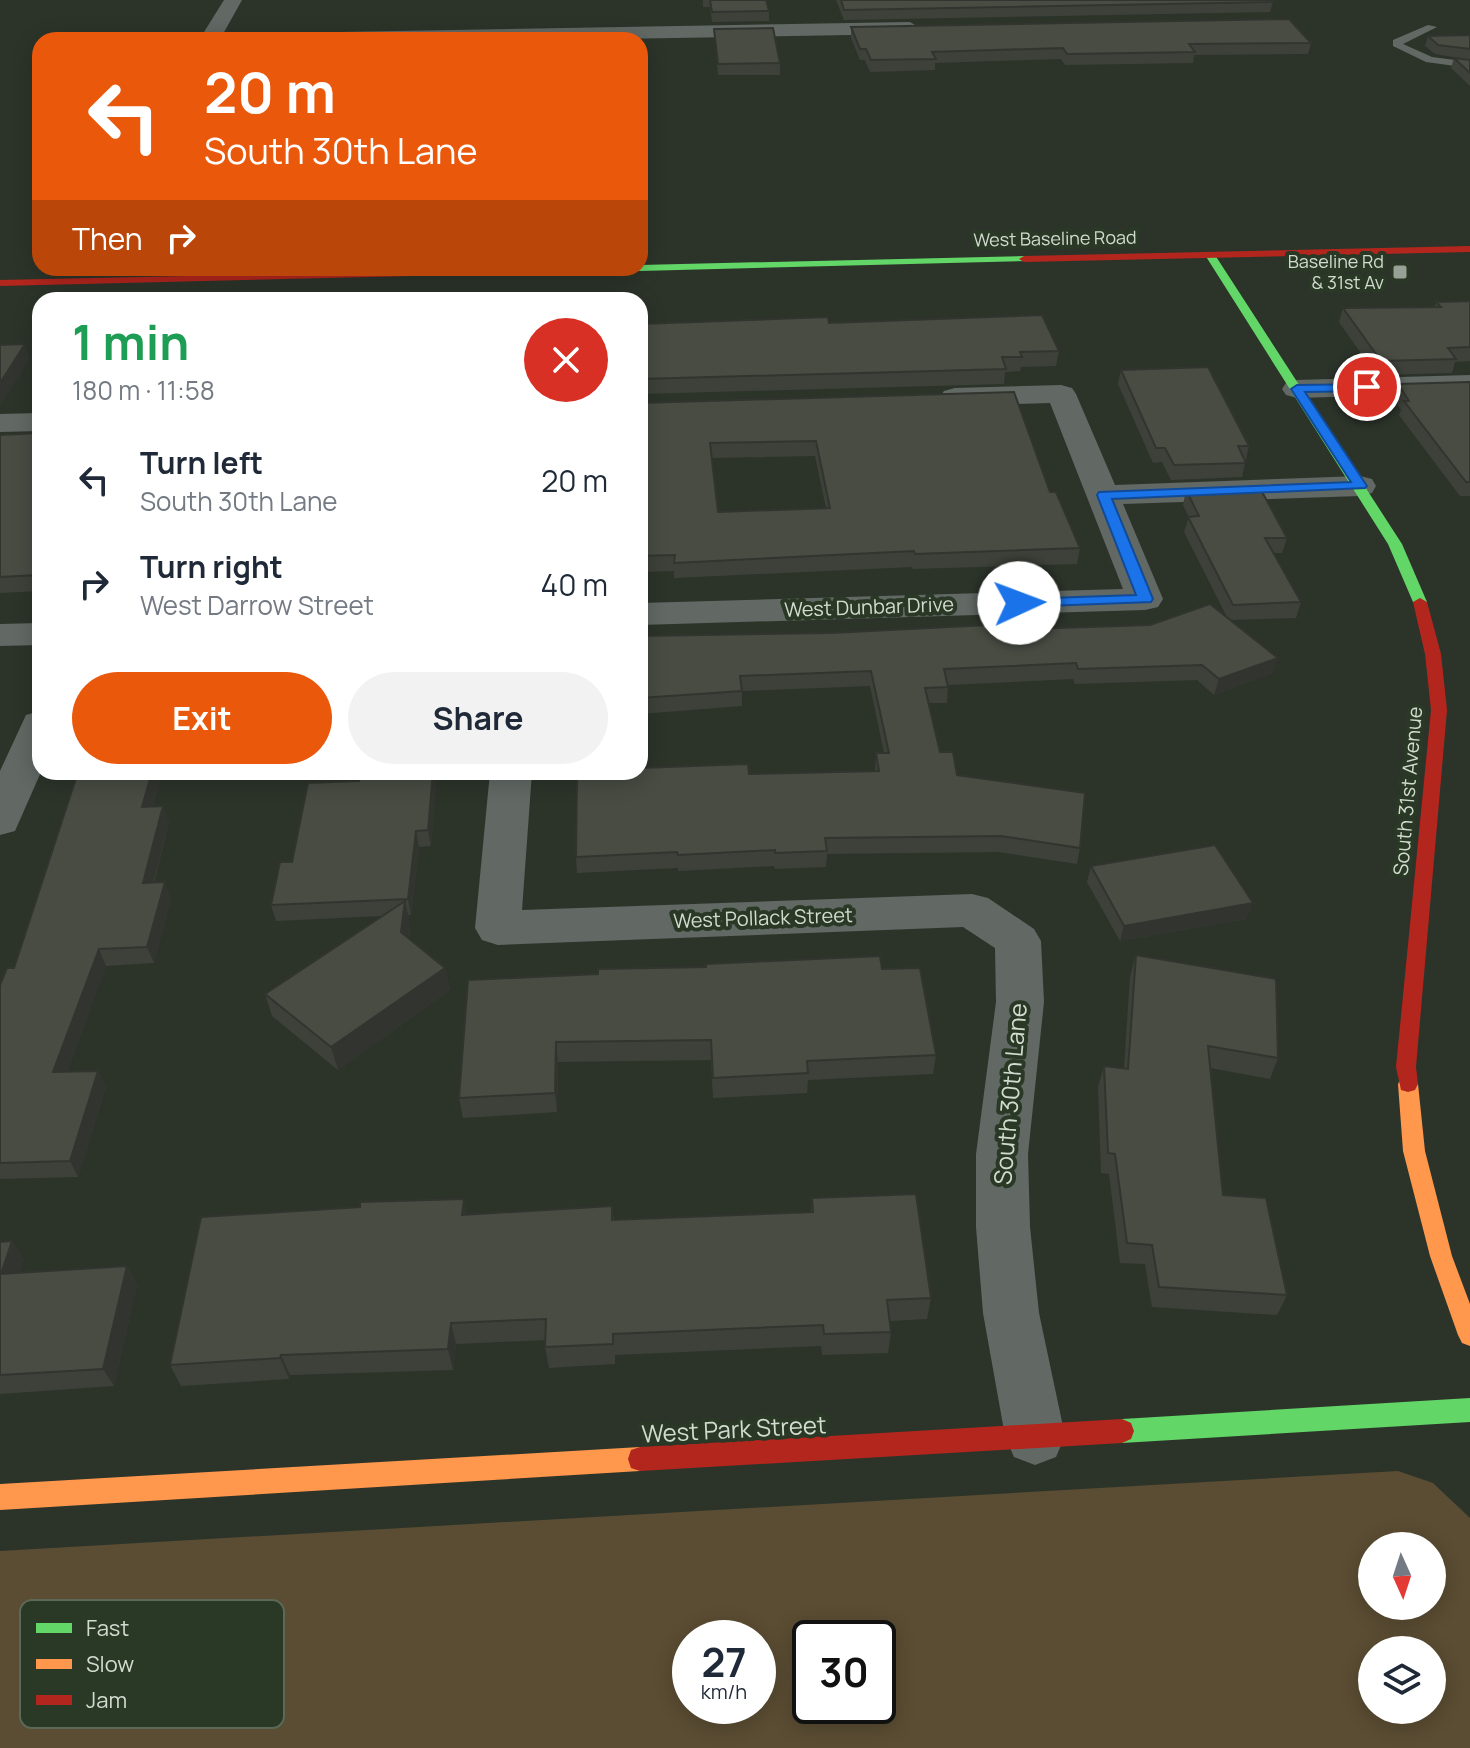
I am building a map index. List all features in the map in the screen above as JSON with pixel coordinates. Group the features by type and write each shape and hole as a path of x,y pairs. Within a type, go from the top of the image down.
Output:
{"street":[{"path":"214,32 233,0"},
{"path":"648,32 934,27"},
{"name":"West Baseline Road","path":"648,268 1470,249"},
{"name":"South 31st Avenue","path":"1210,255 1395,544 1419,596 1433,654 1439,710 1406,1067 1414,1151 1441,1256 1470,1335"},
{"name":"West Baseline Road","path":"0,283 52,276"},
{"path":"1297,389 1470,384"},
{"path":"921,398 1061,394 1104,495 1360,486"},
{"path":"0,423 32,422"},
{"name":"West Dunbar Drive","path":"648,614 1145,599 1104,495"},
{"path":"0,635 32,634"},
{"path":"0,821 32,743"},
{"name":"West Pollack Street","path":"510,780 498,928 972,910 1018,941"},
{"name":"South 30th Lane","path":"1018,941 1020,1002 1002,1154 1003,1227 1011,1313 1035,1436"},
{"name":"West Park Street","path":"0,1497 1470,1410"}],"lane":[{"path":"1432,27 1403,37 1397,42 1398,46 1430,60 1470,65"}],"shaded area":[{"path":"1398,1471 1433,1483 1470,1518 1470,1748 0,1748 0,1551"}],"building":[{"path":"710,0 766,0 769,11 712,12"},
{"path":"841,0 1271,0 1273,2 844,10"},
{"path":"1289,19 1311,43 1189,44 1195,52 1067,54 1063,48 932,52 936,59 871,60 866,49 860,49 851,27"},
{"path":"773,28 780,63 718,64 714,29"},
{"path":"1470,35 1470,49 1438,45 1428,36"},
{"path":"1454,58 1470,60 1470,73"},
{"path":"1470,301 1470,347 1448,348 1456,359 1381,361 1343,308 1441,307 1436,302"},
{"path":"1042,315 1059,351 1020,352 1022,357 1002,357 1006,369 648,379 648,324 828,317 829,323"},
{"path":"25,344 0,383 0,345"},
{"path":"1208,367 1249,446 1238,446 1246,463 1174,465 1165,448 1156,448 1121,370"},
{"path":"1470,382 1470,482 1466,482 1404,401 1409,401 1398,384"},
{"path":"1014,392 1050,492 1056,492 1080,548 915,554 914,551 674,563 675,555 648,556 648,403","holes":["816,441 830,508 718,512 710,443"]},
{"path":"32,433 32,575 0,577 0,435"},
{"path":"1260,488 1287,538 1265,538 1301,602 1233,605 1188,517 1199,516 1186,490"},
{"path":"1210,604 1278,658 1219,679 1202,665 1078,669 1076,663 944,669 948,687 925,688 940,752 953,752 957,775 1085,793 1080,848 1001,836 825,838 827,851 678,855 677,852 576,857 577,780 648,780 648,768 748,764 749,774 879,771 876,753 889,753 871,671 740,676 742,691 648,697 648,636 831,633 1026,623 1028,629 1150,625"},
{"path":"75,780 150,780 142,807 163,806 143,883 165,882 147,947 99,949 53,1072 98,1071 70,1161 0,1163 0,985 7,968 14,968"},
{"path":"432,780 428,830 416,831 408,899 271,905 280,862 292,862 308,783"},
{"path":"1215,845 1253,903 1124,926 1091,866"},
{"path":"405,901 401,932 445,968 331,1047 265,994"},
{"path":"1136,955 1276,979 1278,1058 1208,1046 1223,1195 1266,1198 1287,1295 1159,1287 1152,1245 1127,1243 1115,1154 1108,1153 1104,1066 1128,1069"},
{"path":"880,956 882,969 920,968 936,1055 807,1061 808,1073 713,1078 711,1040 556,1042 555,1093 459,1098 468,980 598,974 598,969 706,967 706,964"},
{"path":"916,1194 931,1298 887,1300 891,1332 824,1334 823,1325 613,1334 613,1344 545,1347 546,1319 451,1323 448,1349 281,1355 280,1358 170,1365 201,1217 360,1207 360,1202 464,1199 462,1215 612,1206 612,1220 813,1212 812,1198"},
{"path":"12,1241 1,1274 127,1266 103,1369 0,1375 0,1242"}],"traffic: fast":[{"path":"1210,255 1395,544 1420,602"},
{"path":"648,268 1024,259"},
{"path":"1122,1431 1470,1410"}],"traffic: slow":[{"path":"1408,1084 1414,1151 1441,1256 1470,1335"},
{"path":"0,1497 640,1459"}],"traffic: jam":[{"path":"1024,259 1470,249"},
{"path":"0,283 288,276"},
{"path":"1408,1084 1406,1067 1439,710 1433,654 1420,602"},
{"path":"640,1459 1122,1431"}],"place":[{"name":"Baseline Rd & 31st Av","path":"1400,272"}],"route":[{"path":"1019,603 1145,599 1104,495 1360,486 1297,389 1367,387"}]}
